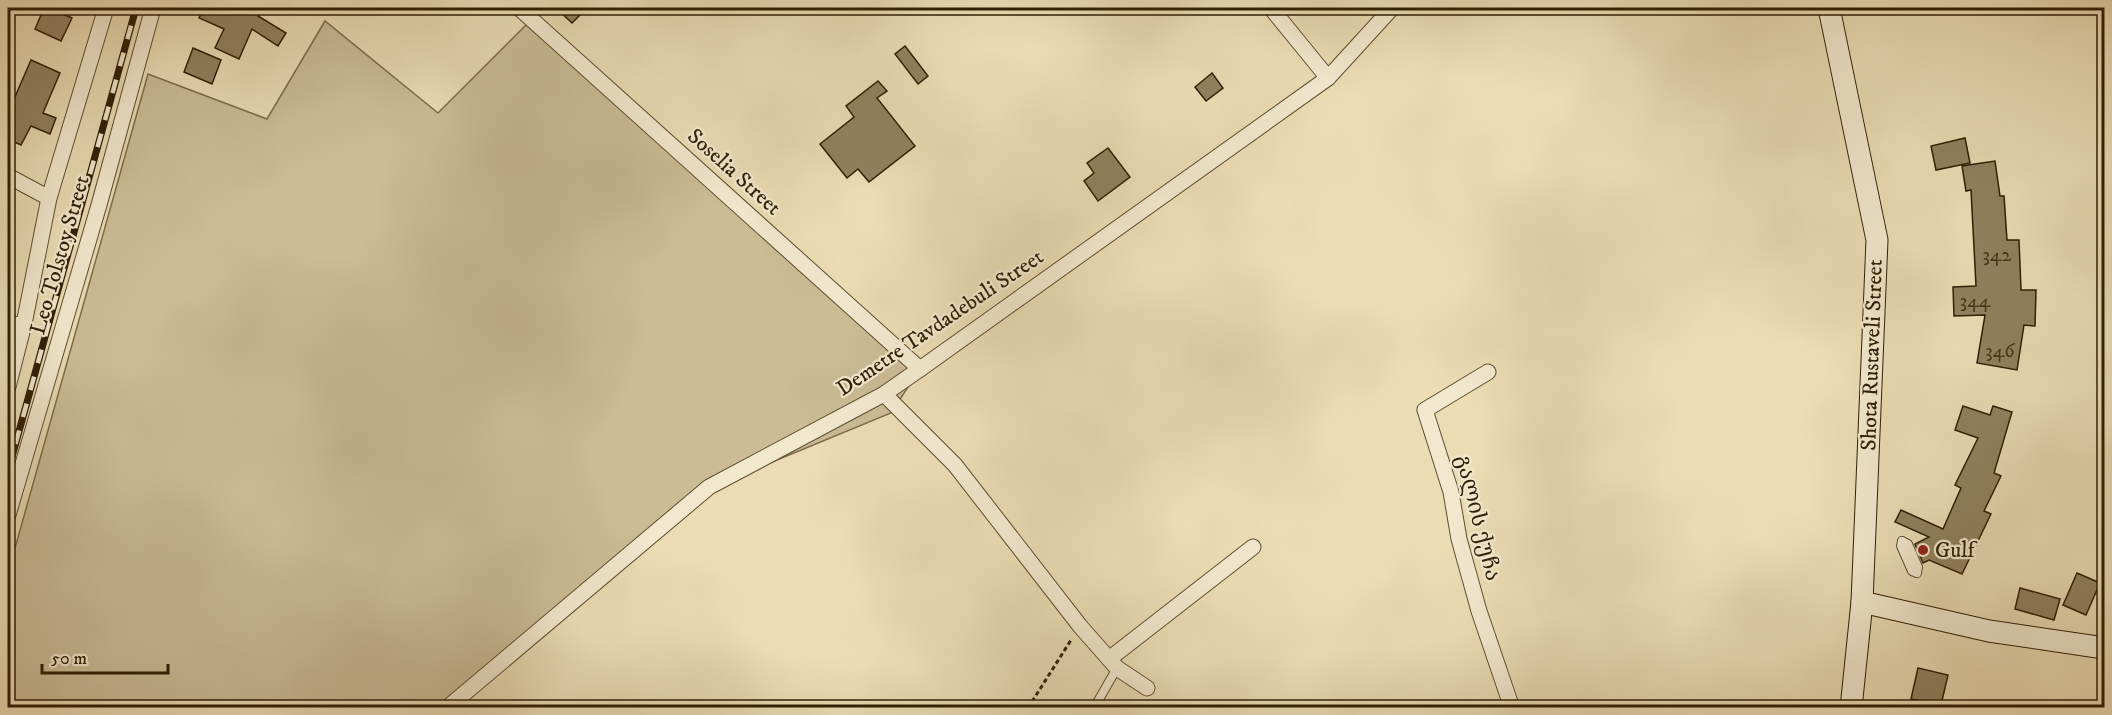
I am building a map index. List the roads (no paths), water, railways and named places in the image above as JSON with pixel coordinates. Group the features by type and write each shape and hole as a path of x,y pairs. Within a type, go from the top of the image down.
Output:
{"main road":[{"name":"Shota Rustaveli Street","path":"1829,8 1877,240 1862,602 1851,708"},
{"path":"1862,602 1989,631 2104,648"}],"street":[{"name":"Leo Tolstoy Street","path":"8,387 24,324 49,198 106,8"},
{"name":"Leo Tolstoy Street","path":"8,515 99,205 153,8"},
{"name":"Soselia Street","path":"519,8 920,369"},
{"path":"1272,8 1328,78"},
{"name":"Demetre Tavdadebuli Street","path":"447,708 709,488 884,394 920,369 1328,78 1392,8"},
{"path":"8,176 49,198"},
{"path":"8,324 24,324"},
{"name":"გალის ქუჩა","path":"1488,372 1425,410 1451,492 1459,539 1479,611 1512,708"},
{"path":"884,394 955,465 1080,626 1113,663 1147,688"},
{"path":"1113,663 1253,547"}],"lane":[{"path":"1094,708 1113,663"}],"railway":[{"path":"8,471 136,8"}],"place":[{"name":"Gulf","path":"1923,550"}]}
